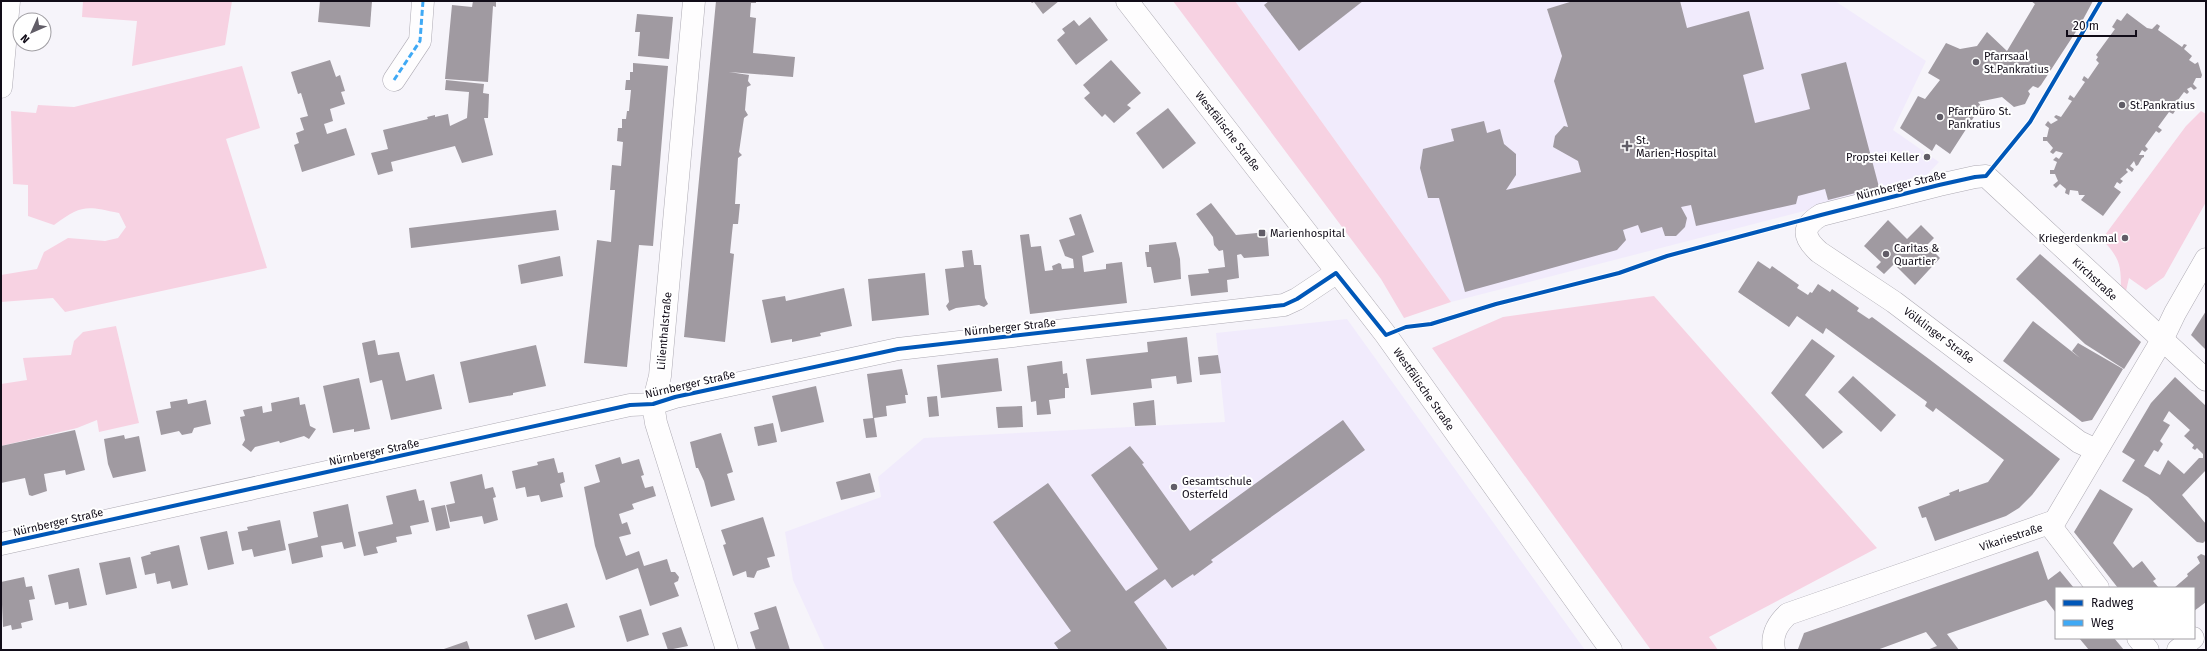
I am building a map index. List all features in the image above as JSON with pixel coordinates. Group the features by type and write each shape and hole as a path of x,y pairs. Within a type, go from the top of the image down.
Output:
{"street":[{"path":"1,87 9,1"},
{"path":"394,80 420,41 423,1"},
{"name":"Lilienthalstraße","path":"694,1 660,376 653,404 656,422 728,650"},
{"name":"Westfälische Straße","path":"1127,1 1336,273 1386,335 1611,650"},
{"name":"Nürnberger Straße","path":"1821,215 1939,185 1974,177 1986,176"},
{"name":"Kirchstraße","path":"1986,176 2206,380"},
{"name":"Völklinger Straße","path":"1821,215 1812,220 1806,231 1811,244 1819,252 1894,302 2079,442 2096,450"},
{"name":"Vikariestraße","path":"1774,650 1772,643 1775,631 1779,623 1788,614 1901,573 2049,524 2060,514 2096,450 2162,340 2178,306 2206,259"},
{"name":"Nürnberger Straße","path":"1,544 615,408 653,404 802,368 898,349 1284,305 1297,299 1336,273"},
{"path":"2049,524 2097,587"},
{"path":"2195,637 2206,628"},
{"path":"2139,639 2148,650"},
{"path":"2178,650 2193,639"}],"shaded area":[{"path":"83,1 232,1 225,45 132,66 137,21 82,17"},
{"path":"1173,1 1235,1 1451,302 1404,318 1381,279"},
{"name":"St. Marien-Hospital","path":"1235,1 1835,1 1926,61 1893,130 1939,162 1921,181 1451,302"},
{"path":"242,66 260,128 226,139 267,268 65,312 53,298 1,302 1,275 37,269 44,252 68,238 105,241 118,238 126,227 119,213 91,208 85,208 71,213 54,225 28,216 28,185 13,184 11,111 36,113 38,105 74,107"},
{"path":"2201,111 2206,114 2206,202 2164,277 2146,290 2129,278 2126,291 2121,288 2118,261 2102,239 2186,126"},
{"path":"1654,296 1877,548 1709,637 1718,650 1651,650 1432,348 1503,317"},
{"name":"Gesamtschule Osterfeld","path":"1347,319 1585,650 825,650 793,580 785,532 881,497 878,477 924,438 1225,422 1216,333"},
{"path":"116,326 139,423 99,432 97,420 77,428 1,446 1,384 27,380 23,358 71,355 74,341 83,332"}],"building":[{"path":"320,1 372,1 370,27 318,22"},
{"path":"473,1 496,1 496,7 493,6 488,82 445,79 452,5 472,7"},
{"path":"716,1 756,1 756,3 751,3 750,17 756,18 753,53 795,57 793,77 729,72 749,75 748,81 751,85 747,87 745,110 748,115 744,118 739,152 742,155 738,158 735,204 740,204 738,224 733,224 732,233 730,253 734,254 725,342 684,337"},
{"path":"1030,1 1059,1 1043,14 1034,2 1032,3"},
{"path":"1269,1 1363,1 1299,51 1264,5"},
{"path":"1573,1 1680,1 1687,28 1749,11 1764,69 1743,75 1755,123 1810,109 1801,74 1846,62 1879,187 1828,200 1825,189 1798,196 1796,204 1696,226 1691,205 1681,207 1687,218 1685,227 1676,236 1665,236 1662,227 1641,233 1638,225 1623,230 1626,240 1617,250 1465,292 1439,198 1428,198 1420,168 1423,149 1454,141 1451,129 1484,121 1487,133 1500,129 1504,144 1516,154 1516,175 1506,190 1581,172 1578,161 1553,147 1555,136 1564,126 1568,127 1554,81 1562,56 1547,9"},
{"path":"2031,1 2093,1 2079,27 2041,85 2038,88 2033,86 2028,91 2030,94 2025,104 2014,107 2002,97 1978,102 1981,106 1950,154 1936,144 1932,151 1900,128 1918,96 1925,99 1940,80 1928,73 1946,43 1960,49 1977,46 1987,32 2007,51 2035,4"},
{"name":"St.Pankratius","path":"2127,13 2147,28 2152,29 2157,24 2160,26 2158,30 2182,47 2184,44 2187,45 2184,49 2192,56 2189,60 2195,64 2198,62 2202,75 2201,78 2196,78 2193,84 2197,88 2194,90 2191,87 2187,89 2189,92 2187,94 2184,92 2172,108 2175,111 2173,114 2169,112 2158,127 2162,130 2159,133 2156,131 2145,146 2148,149 2145,152 2142,150 2139,155 2144,155 2144,157 2138,165 2136,166 2134,161 2130,166 2134,169 2132,172 2127,168 2126,170 2128,172 2120,179 2123,181 2120,184 2117,182 2114,187 2121,192 2103,216 2081,200 2085,195 2079,195 2078,191 2070,190 2069,195 2065,193 2066,189 2060,184 2056,188 2053,185 2058,181 2055,174 2050,174 2050,170 2054,170 2057,162 2053,160 2056,157 2059,159 2063,153 2056,151 2053,154 2050,152 2053,148 2047,141 2043,141 2043,137 2047,137 2049,128 2045,125 2048,121 2051,124 2058,120 2054,117 2056,115 2061,117 2072,101 2068,99 2070,95 2074,98 2085,82 2082,80 2084,76 2088,79 2099,63 2096,60 2098,57 2096,55 2115,29 2112,27 2117,19 2121,21"},
{"path":"637,14 673,17 669,59 638,56 640,32 635,32"},
{"path":"1090,17 1108,40 1076,65 1057,40 1065,33 1062,29 1074,20 1079,26"},
{"path":"330,60 336,77 340,75 345,91 341,92 345,104 330,109 333,121 324,124 327,134 346,128 355,155 302,172 294,145 299,143 296,133 304,130 300,118 308,116 301,93 298,94 291,72"},
{"path":"1111,60 1141,93 1127,105 1131,108 1114,123 1105,114 1102,117 1084,98 1090,93 1083,85"},
{"path":"633,63 668,66 653,246 639,245 627,367 584,363 597,240 611,242 615,190 610,190 612,165 621,166 623,142 617,141 618,128 622,128 622,119 626,119 627,111 629,111 631,90 625,90 626,80 630,80 630,72 633,72"},
{"path":"446,80 484,84 483,93 489,94 488,118 484,118 493,155 462,163 455,146 391,162 393,171 378,175 371,153 388,149 383,130 428,119 427,117 435,115 435,117 448,114 450,126 467,118 469,92 445,90"},
{"path":"1168,108 1196,143 1163,169 1136,133"},
{"path":"1211,203 1236,235 1267,232 1269,256 1244,258 1241,254 1237,255 1239,278 1227,280 1228,292 1191,296 1188,275 1209,273 1208,269 1225,267 1223,250 1219,251 1214,245 1213,237 1196,214"},
{"path":"556,210 559,230 411,248 409,228"},
{"path":"1081,214 1094,252 1082,256 1084,272 1106,269 1106,264 1122,262 1127,303 1030,314 1020,235 1029,234 1031,247 1041,246 1045,271 1053,270 1052,266 1059,263 1061,264 1062,269 1074,268 1073,259 1065,256 1059,240 1075,235 1069,218"},
{"path":"1888,220 1907,239 1921,225 1934,238 1927,245 1940,258 1915,285 1894,264 1884,274 1876,267 1881,262 1864,246"},
{"path":"1176,242 1180,259 1181,279 1154,283 1151,267 1147,267 1145,252 1149,252 1149,245"},
{"path":"972,250 974,265 981,265 985,298 988,304 984,307 979,305 956,308 949,311 946,306 949,302 945,269 964,267 962,251"},
{"path":"2040,254 2141,342 2124,369 2085,344 2016,279"},
{"path":"560,256 563,276 521,284 518,265"},
{"path":"1758,261 1770,269 1772,266 1799,285 1797,288 1808,295 1810,292 1812,293 1818,284 1830,292 1832,289 1859,308 1857,311 1869,319 1872,317 2060,459 2032,495 2019,508 2006,516 1935,541 1926,517 1922,518 1918,507 1950,495 1949,493 1959,489 1959,492 1988,482 2004,460 1936,408 1933,412 1925,406 1927,402 1826,328 1823,334 1797,316 1789,327 1738,292"},
{"path":"925,273 929,315 872,321 868,279"},
{"path":"844,288 852,326 820,333 821,336 792,342 792,339 771,343 762,300 785,296 786,301"},
{"path":"2206,311 2206,350 2191,335"},
{"path":"2033,321 2080,358 2072,351 2078,343 2123,369 2092,420 2082,422 2003,361"},
{"path":"1187,337 1192,382 1177,384 1176,376 1151,379 1152,388 1091,395 1086,359 1148,352 1147,342"},
{"path":"1812,339 1835,356 1805,395 1843,432 1823,449 1771,393"},
{"path":"375,340 378,355 399,352 406,381 434,374 442,409 391,420 382,380 370,383 362,343"},
{"path":"536,345 546,386 513,393 513,395 469,403 460,362"},
{"path":"1218,355 1221,373 1200,375 1198,357"},
{"path":"998,358 1002,391 941,398 937,365"},
{"path":"1062,361 1063,374 1067,373 1069,388 1065,388 1065,398 1049,400 1051,414 1037,415 1036,401 1031,402 1027,366"},
{"path":"902,369 908,395 905,395 906,403 886,406 887,416 874,418 877,437 866,438 863,419 873,418 867,374"},
{"path":"1853,376 1896,415 1881,432 1838,392"},
{"path":"2175,377 2206,406 2206,470 2182,495 2206,524 2206,540 2203,543 2197,542 2148,497 2122,481 2135,460 2122,452 2151,403","holes":["2169,411 2190,430 2184,436 2194,445 2192,448 2195,450 2197,448 2203,454 2203,458 2199,458 2184,474 2168,460 2160,475 2144,466 2154,450 2158,452 2163,444 2160,441 2170,425 2163,421"]},
{"path":"359,378 370,429 354,432 354,429 333,433 323,386"},
{"path":"816,386 824,422 781,432 772,396"},
{"path":"937,396 939,416 929,417 927,397"},
{"path":"299,397 300,405 305,404 310,426 316,429 309,439 304,436 280,443 279,441 255,447 251,452 242,445 245,440 240,417 245,416 243,410 262,406 263,413 272,411 271,403"},
{"path":"187,399 188,404 206,400 211,424 194,428 192,433 182,435 179,431 161,435 156,411 171,408 170,402"},
{"path":"1154,400 1156,425 1135,426 1133,403"},
{"path":"1022,406 1023,427 998,428 996,407"},
{"path":"1343,420 1365,450 1211,560 1213,562 1194,576 1193,574 1172,588 1165,579 1134,602 1168,650 1059,650 1054,643 1071,631 993,522 1048,483 1126,591 1158,569 1091,475 1130,446 1144,463 1142,464 1190,531"},
{"path":"773,423 777,442 758,446 754,427"},
{"path":"75,430 85,470 66,475 65,470 44,474 47,491 32,496 29,495 25,478 1,483 1,446"},
{"path":"721,433 733,472 727,474 735,500 711,507 704,481 698,468 696,468 690,442"},
{"path":"124,435 125,439 139,436 146,471 113,478 108,464 104,439"},
{"path":"620,457 622,464 639,459 644,475 641,476 645,488 653,486 656,496 632,504 634,509 619,514 622,524 627,522 631,534 619,537 626,556 639,551 644,566 667,559 671,572 675,572 679,577 678,581 674,583 679,596 650,606 638,568 606,580 595,546 584,487 600,482 595,465"},
{"path":"554,458 558,473 563,472 565,482 560,484 563,497 541,502 539,495 527,497 525,487 516,489 512,471 538,465 537,462"},
{"path":"870,473 875,492 841,500 836,482"},
{"path":"482,474 485,489 493,487 496,497 493,498 498,520 484,524 482,516 450,522 446,505 455,503 450,482"},
{"path":"416,489 419,501 424,500 429,522 410,526 412,534 396,537 397,542 376,547 378,553 364,556 358,532 393,524 386,496"},
{"path":"2100,489 2133,509 2113,543 2133,568 2142,561 2156,579 2153,581 2158,587 2117,587 2074,532"},
{"path":"348,504 356,546 344,549 342,542 321,546 323,557 292,564 288,544 318,537 313,512"},
{"path":"445,505 450,528 436,531 431,508"},
{"path":"763,517 775,556 767,558 770,567 757,571 754,578 747,577 746,571 733,576 723,545 726,544 721,530"},
{"path":"280,520 286,550 254,557 252,549 242,551 238,532 248,530 247,527"},
{"path":"227,531 234,564 208,570 200,537"},
{"path":"179,545 188,585 172,589 170,581 157,584 155,573 145,575 141,557 151,554 150,552"},
{"path":"2038,551 2048,580 2060,571 2073,587 2055,587 2055,612 2046,600 1947,634 1959,650 1927,650 1937,646 1926,632 1877,650 1798,649 1804,633"},
{"path":"2201,554 2206,556 2206,602 2195,610 2195,587 2175,587 2200,563 2197,557"},
{"path":"130,557 137,588 106,595 99,563"},
{"path":"79,568 87,605 69,609 68,602 55,605 48,575"},
{"path":"24,577 26,587 32,586 35,599 29,600 33,620 21,623 22,628 12,630 11,625 3,627 1,582"},
{"path":"567,603 575,627 535,640 527,615"},
{"path":"776,606 790,650 756,650 750,632 759,629 754,613"},
{"path":"641,609 649,635 627,642 619,616"},
{"path":"681,627 688,646 668,650 662,633"},
{"path":"2080,639 2115,639 2124,650 2089,650"},
{"path":"467,641 470,650 441,650"}],"marked path":[{"path":"394,80 420,41 423,1"}],"cycle path":[{"path":"1,544 630,405 653,404 675,397 898,349 1284,305 1297,299 1336,273 1386,335 1406,327 1431,324 1496,304 1619,273 1667,256 1939,185 1986,176 2030,122 2101,1"}],"place":[{"name":"Pfarrsaal St.Pankratius","path":"1976,62"},
{"name":"St.Pankratius","path":"2122,105"},
{"name":"Pfarrbüro St. Pankratius","path":"1940,117"},
{"name":"St. Marien-Hospital","path":"1627,146"},
{"name":"Propstei Keller","path":"1927,157"},
{"name":"Marienhospital","path":"1262,233"},
{"name":"Kriegerdenkmal","path":"2125,238"},
{"name":"Caritas & Quartier","path":"1886,254"},
{"name":"Gesamtschule Osterfeld","path":"1174,487"}]}
